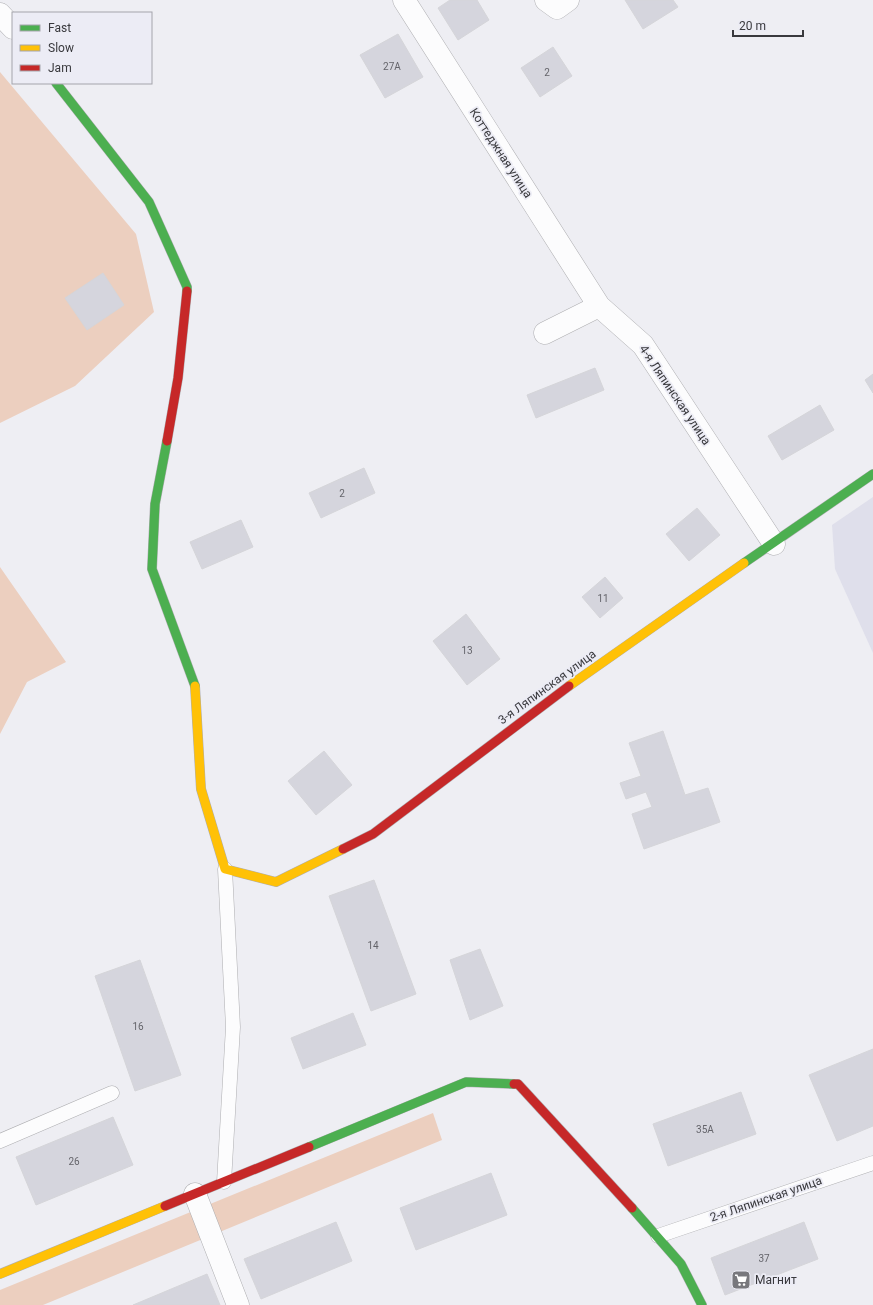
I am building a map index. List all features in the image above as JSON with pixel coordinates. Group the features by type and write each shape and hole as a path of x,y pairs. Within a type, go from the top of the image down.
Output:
{"street":[{"name":"Коттеджная улица","path":"404,0 599,306"},
{"path":"546,0 557,8 568,0"},
{"path":"0,14 12,27"},
{"path":"57,84 149,202 187,287 178,378 155,504 152,569 196,689 201,789 224,869"},
{"path":"545,333 599,306"},
{"name":"4-я Ляпинская улица","path":"599,306 643,345 774,544"},
{"name":"3-я Ляпинская улица","path":"224,869 276,882 373,834 588,671 774,544 873,474"},
{"path":"0,1274 466,1082 518,1084 658,1236 681,1264 702,1305"},
{"path":"195,1194 238,1305"}],"lane":[{"path":"224,869 233,1027 224,1182"},
{"path":"0,1141 112,1093"},
{"name":"2-я Ляпинская улица","path":"658,1236 873,1163"}],"shaded area":[{"path":"0,72 136,234 154,312 75,386 0,423"},
{"path":"873,497 873,653 835,569 832,525"},
{"path":"0,567 66,662 27,682 0,734"},
{"path":"433,1113 442,1140 43,1305 0,1305 0,1290"}],"building":[{"path":"450,0 477,0 489,20 458,40 438,8"},
{"path":"625,0 673,0 678,7 643,29"},
{"path":"398,34 423,77 385,98 360,55"},
{"path":"553,47 572,76 540,97 521,68"},
{"path":"103,273 124,305 87,330 65,298"},
{"path":"595,368 604,390 536,418 527,395"},
{"path":"873,374 873,393 865,380"},
{"path":"820,405 834,430 782,460 768,436"},
{"path":"364,468 375,493 321,518 309,493"},
{"path":"697,508 720,535 689,561 666,534"},
{"path":"241,520 253,547 202,569 190,542"},
{"path":"605,577 623,598 600,618 582,597"},
{"path":"466,614 500,659 467,685 433,641"},
{"path":"663,731 685,795 708,788 720,822 644,849 632,814 652,807 646,792 626,799 620,783 641,776 629,743"},
{"path":"324,751 352,785 316,815 288,781"},
{"path":"374,880 416,994 371,1011 329,896"},
{"path":"480,949 503,1006 470,1020 450,960"},
{"path":"140,960 181,1075 135,1091 95,976"},
{"path":"353,1013 366,1045 303,1069 291,1038"},
{"path":"873,1049 873,1126 837,1141 809,1075"},
{"path":"741,1092 756,1134 668,1166 653,1124"},
{"path":"113,1117 133,1165 36,1205 16,1157"},
{"path":"491,1173 507,1215 416,1250 400,1208"},
{"path":"336,1222 352,1261 261,1299 244,1259"},
{"path":"804,1222 818,1259 725,1295 711,1258"},
{"path":"207,1274 220,1305 133,1305"}],"traffic: fast":[{"path":"57,84 149,202 187,287 187,291"},
{"path":"167,441 155,504 152,569 195,686"},
{"path":"744,563 873,474"},
{"path":"309,1147 466,1082 514,1084"},
{"path":"632,1208 681,1264 702,1305"}],"traffic: slow":[{"path":"569,686 744,563"},
{"path":"195,686 201,789 225,869 276,882 343,849"},
{"path":"0,1274 165,1206"}],"traffic: jam":[{"path":"167,441 178,378 187,291"},
{"path":"343,849 373,834 569,686"},
{"path":"514,1084 518,1084 632,1208"},
{"path":"165,1206 309,1147"}],"place":[{"name":"Магнит","path":"741,1280"}]}
